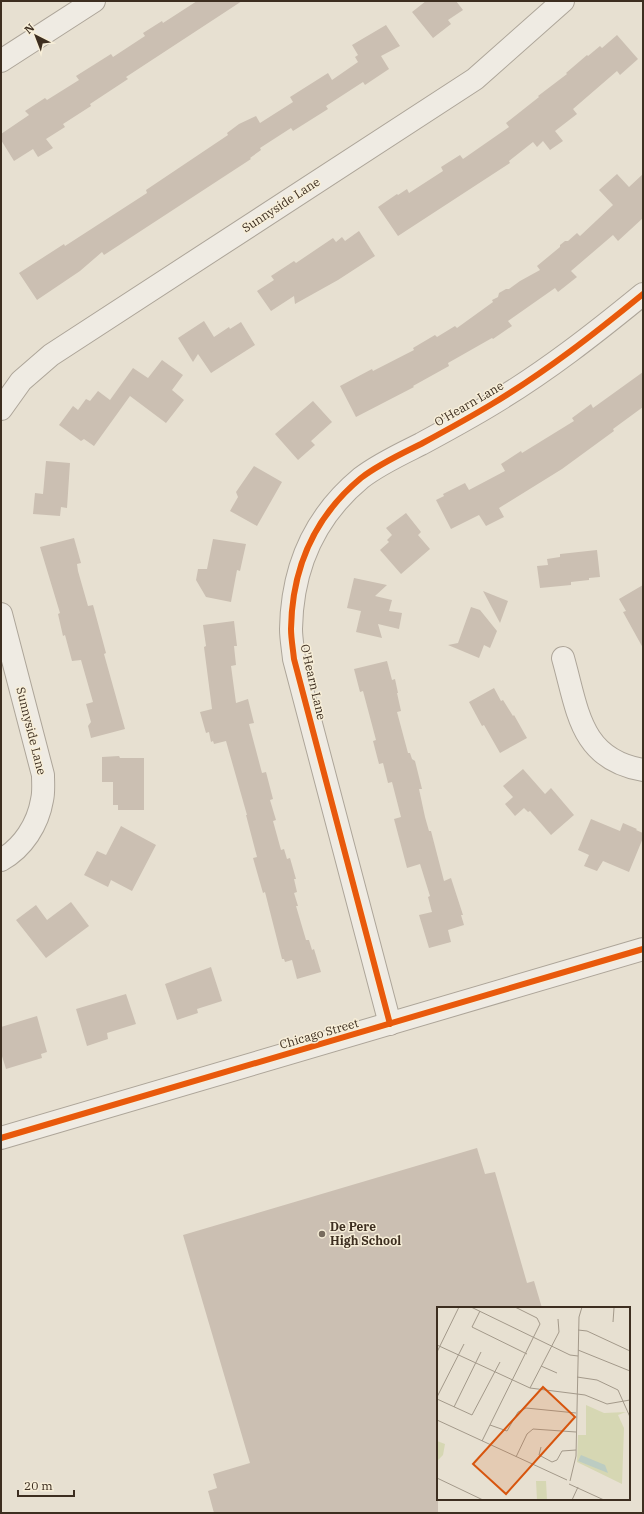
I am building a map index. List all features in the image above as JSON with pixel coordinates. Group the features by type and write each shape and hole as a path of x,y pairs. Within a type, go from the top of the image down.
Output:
{"street":[{"path":"1,61 94,1"},
{"name":"Sunnyside Lane","path":"1,409 21,381 51,355 475,80 563,1"},
{"name":"O'Hearn Lane","path":"390,1024 294,659 291,630 292,601 298,573 308,545 323,520 340,497 362,478 389,460 462,422 525,384 586,341 643,294"},
{"name":"Sunnyside Lane","path":"1,614 43,775 43,798 39,813 29,835 17,848 1,860"},
{"path":"563,658 581,722 589,738 599,750 612,760 626,767 643,770"},
{"name":"Chicago Street","path":"1,1138 643,949"}],"building":[{"path":"197,1 242,1 126,77 128,79 63,124 65,127 46,139 53,148 38,157 33,149 14,161 1,140 1,134 29,115 25,111 45,98 47,100 79,80 76,76 111,54 113,57 145,36 143,33 162,21 163,23"},
{"path":"426,1 456,1 463,10 448,20 451,24 433,38 412,12"},
{"path":"386,25 400,46 381,56 389,69 365,85 363,82 326,106 328,109 293,131 291,128 260,148 261,150 250,158 251,159 104,255 102,252 80,271 37,300 19,273 64,244 65,246 147,193 146,190 228,135 227,133 239,124 256,116 260,123 293,102 290,97 328,73 332,80 358,62 355,57 358,55 352,45"},
{"path":"617,35 638,59 620,75 617,71 573,109 577,114 555,131 563,141 550,150 543,141 537,147 533,142 509,161 510,163 398,236 378,207 407,189 409,193 443,171 441,167 460,155 463,159 509,127 506,123 567,74 566,73 587,55 588,56 600,46 602,48"},
{"path":"617,174 629,187 643,174 643,218 618,241 613,235 571,271 577,277 558,292 555,288 508,321 512,326 493,339 492,338 448,363 449,366 413,386 414,387 356,417 340,386 372,369 373,371 414,350 413,348 435,335 437,337 455,326 457,328 493,302 492,300 498,297 499,293 509,289 540,270 537,266 560,247 560,245 565,241 568,241 577,233 580,236 613,205 599,190"},
{"path":"359,231 375,256 338,280 295,304 294,296 271,311 257,291 274,280 271,276 294,261 296,263 333,238 336,242 342,237 345,241"},
{"path":"204,321 214,337 229,327 230,329 241,322 255,345 211,373 198,354 193,362 178,338"},
{"path":"162,360 183,375 172,390 184,400 166,423 130,396 94,446 84,439 81,441 59,425 73,406 78,410 86,399 90,401 98,391 110,400 133,368 148,378"},
{"path":"643,372 643,407 613,429 614,431 562,469 499,508 504,517 486,526 479,515 451,529 436,500 444,496 443,494 465,483 469,490 505,471 501,464 574,421 572,418 591,404 593,408"},
{"path":"313,401 332,422 311,441 315,445 298,460 275,434"},
{"path":"46,461 70,463 67,508 61,507 60,516 33,514 35,493 43,494"},
{"path":"254,466 282,482 257,526 230,511 238,497 236,492"},
{"path":"406,513 421,532 418,535 430,549 401,574 380,550 389,542 387,540 392,535 386,528"},
{"path":"74,538 81,563 77,564 78,571 88,606 93,605 106,653 104,654 125,729 91,738 88,726 91,722 86,704 93,702 81,660 72,661 65,635 63,636 58,614 60,613 40,547"},
{"path":"213,539 246,544 240,571 237,570 231,602 206,597 196,580 198,569 207,569"},
{"path":"597,550 600,577 571,582 571,585 540,588 537,566 548,565 547,559 560,557 560,554"},
{"path":"354,578 387,585 375,596 392,600 389,611 402,613 399,629 378,624 382,638 356,632 361,611 347,608"},
{"path":"643,585 643,648 623,612 626,611 619,599"},
{"path":"483,591 508,601 500,623"},
{"path":"471,607 480,610 497,631 490,648 484,645 479,658 448,645 458,643"},
{"path":"234,621 237,646 234,646 236,665 231,666 236,703 248,699 254,723 249,724 262,773 266,772 273,799 270,800 276,820 273,821 281,850 284,849 287,859 290,858 296,879 294,879 297,892 294,893 298,906 296,906 306,940 309,940 312,950 314,949 321,972 297,979 292,960 285,962 284,959 282,959 265,892 263,893 253,858 257,857 226,741 214,744 213,741 211,742 209,732 206,733 200,712 212,709 204,647 206,646 203,625"},
{"path":"387,661 392,680 395,679 401,711 397,712 408,753 410,753 412,759 415,761 422,789 419,789 429,831 431,831 444,881 451,878 463,915 461,915 464,925 448,930 451,942 429,948 419,915 432,912 428,897 430,896 420,864 407,868 394,819 401,817 392,782 388,783 383,763 379,764 373,741 376,740 363,691 360,692 354,669"},
{"path":"494,688 501,701 503,700 513,716 514,715 527,738 500,753 484,725 482,726 469,702"},
{"path":"119,756 120,758 144,758 144,810 118,810 118,805 113,805 113,782 102,782 102,757"},
{"path":"523,769 545,794 551,788 574,815 551,835 530,811 528,812 524,808 515,816 505,804 513,797 503,786"},
{"path":"591,819 620,831 623,823 643,833 643,838 629,872 603,861 597,871 584,866 589,855 578,850"},
{"path":"121,826 156,845 132,891 111,880 108,887 84,875 97,851 106,855"},
{"path":"71,902 89,926 46,958 16,920 36,905 47,920"},
{"path":"211,967 222,1001 197,1009 198,1013 177,1020 165,984"},
{"path":"126,994 136,1024 107,1033 108,1039 87,1046 76,1009"},
{"path":"37,1016 47,1052 41,1054 42,1058 6,1069 1,1053 1,1027"},
{"name":"De Pere High School","path":"477,1148 485,1174 495,1172 527,1283 534,1281 542,1307 437,1307 438,1513 214,1513 208,1491 217,1488 213,1474 250,1463 183,1235"}],"cycle path":[{"path":"390,1024 294,659 291,632 292,607 301,565 318,527 330,510 361,478 398,455 421,444 483,409 532,379 570,352 643,294"},
{"path":"1,1138 643,949"}],"place":[{"name":"De Pere High School","path":"322,1234"}]}
